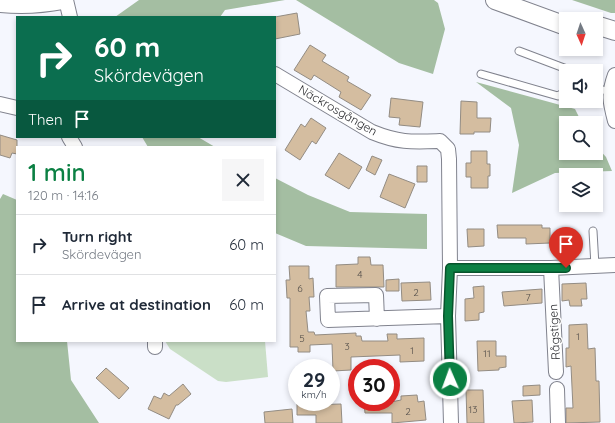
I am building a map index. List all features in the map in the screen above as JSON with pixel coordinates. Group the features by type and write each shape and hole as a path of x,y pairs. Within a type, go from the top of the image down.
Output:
{"street":[{"path":"0,3 45,3 65,0 70,16"},
{"path":"495,0 559,23"},
{"path":"519,0 559,13"},
{"path":"603,27 615,31"},
{"path":"603,38 615,41"},
{"name":"Näckrosgången","path":"276,75 372,132 386,138 404,142 440,141 448,149 450,268 448,316 451,423"},
{"path":"615,75 610,89 611,106 615,121"},
{"path":"0,104 16,108"},
{"path":"450,268 551,268 615,265"},
{"name":"Rågstigen","path":"551,268 556,372"},
{"path":"377,319 448,316"},
{"path":"557,389 558,423"}],"lane":[{"path":"519,51 559,66"},
{"path":"481,74 559,95"},
{"path":"603,90 610,92"},
{"path":"593,230 595,266"}],"green space":[{"path":"139,0 285,0 225,10 221,16 116,16"},
{"path":"296,0 434,0 438,3 445,29 433,74 399,63"},
{"path":"572,0 615,0 615,13 611,13"},
{"path":"476,82 559,105 559,108 575,109 578,116 559,116 559,160 603,160 603,154 612,171 603,171 603,168 559,168 559,173 555,173 512,193 519,145 511,108"},
{"path":"143,138 200,138 213,146 147,146"},
{"path":"276,179 308,195 350,212 427,214 427,249 306,246 276,233"},
{"path":"3,194 16,200 16,342 67,342 71,380 99,423 0,423 0,199"},
{"path":"166,342 265,342 268,377 226,382 218,381 170,349"}],"building":[{"path":"297,13 300,34 276,39 276,17"},
{"path":"310,45 326,55 322,61 349,77 347,81 371,95 361,110 339,97 341,92 314,75 311,80 294,70"},
{"path":"391,98 423,102 420,127 399,125 400,118 389,117"},
{"path":"461,101 477,102 477,118 491,118 490,132 460,134"},
{"path":"311,118 326,128 316,144 312,141 300,160 285,150 301,124 305,127"},
{"path":"0,135 17,140 16,154 12,153 10,158 0,155"},
{"path":"471,151 487,151 487,164 490,164 488,188 471,188 471,177 466,177 466,163 471,163"},
{"path":"339,153 362,167 349,189 325,175"},
{"path":"372,156 382,160 375,175 366,170"},
{"path":"417,166 427,166 427,182 417,182"},
{"path":"389,174 415,184 405,208 380,197"},
{"path":"497,225 542,225 542,228 550,228 550,243 526,244 526,238 498,238"},
{"path":"467,229 484,229 484,246 468,247"},
{"path":"358,257 370,257 371,265 383,265 384,287 336,287 336,265 358,264"},
{"path":"289,266 309,266 309,279 313,278 314,297 309,297 310,311 306,311 308,332 314,332 315,335 356,333 356,336 361,336 362,341 388,341 387,334 397,334 397,339 424,338 424,361 400,362 400,355 351,357 351,359 348,359 348,370 340,371 340,359 333,359 332,344 310,345 310,352 298,352 298,347 290,347 290,298 287,298 286,280 290,280"},
{"path":"399,279 399,291 386,291 386,280"},
{"path":"430,282 431,300 402,301 401,283"},
{"path":"586,283 587,299 581,299 582,306 570,306 569,300 562,301 562,284"},
{"path":"484,286 484,312 479,313 479,320 465,321 465,299 474,298 473,287"},
{"path":"542,289 542,303 504,306 502,292"},
{"path":"587,324 588,349 595,348 596,381 599,381 600,422 566,423 566,408 573,408 571,366 566,367 566,348 569,348 569,325"},
{"path":"477,341 496,341 496,356 506,356 506,367 499,368 499,370 478,371"},
{"path":"106,368 129,388 119,399 96,378"},
{"path":"183,384 191,394 176,405 169,419 148,409 154,396 161,399 164,393 169,396"},
{"path":"540,385 540,395 523,396 523,386"},
{"path":"466,390 483,390 484,423 467,423"},
{"path":"417,395 418,402 424,401 426,420 392,423 392,413 365,413 365,411 400,411 401,396"},
{"path":"532,400 533,422 514,423 512,401"},
{"path":"341,404 342,423 316,423 316,415 297,415 297,411 340,411"},
{"path":"288,409 288,411 292,411 293,423 265,423 264,412"}],"route":[{"path":"450,379 448,316 450,268 566,268"}]}
